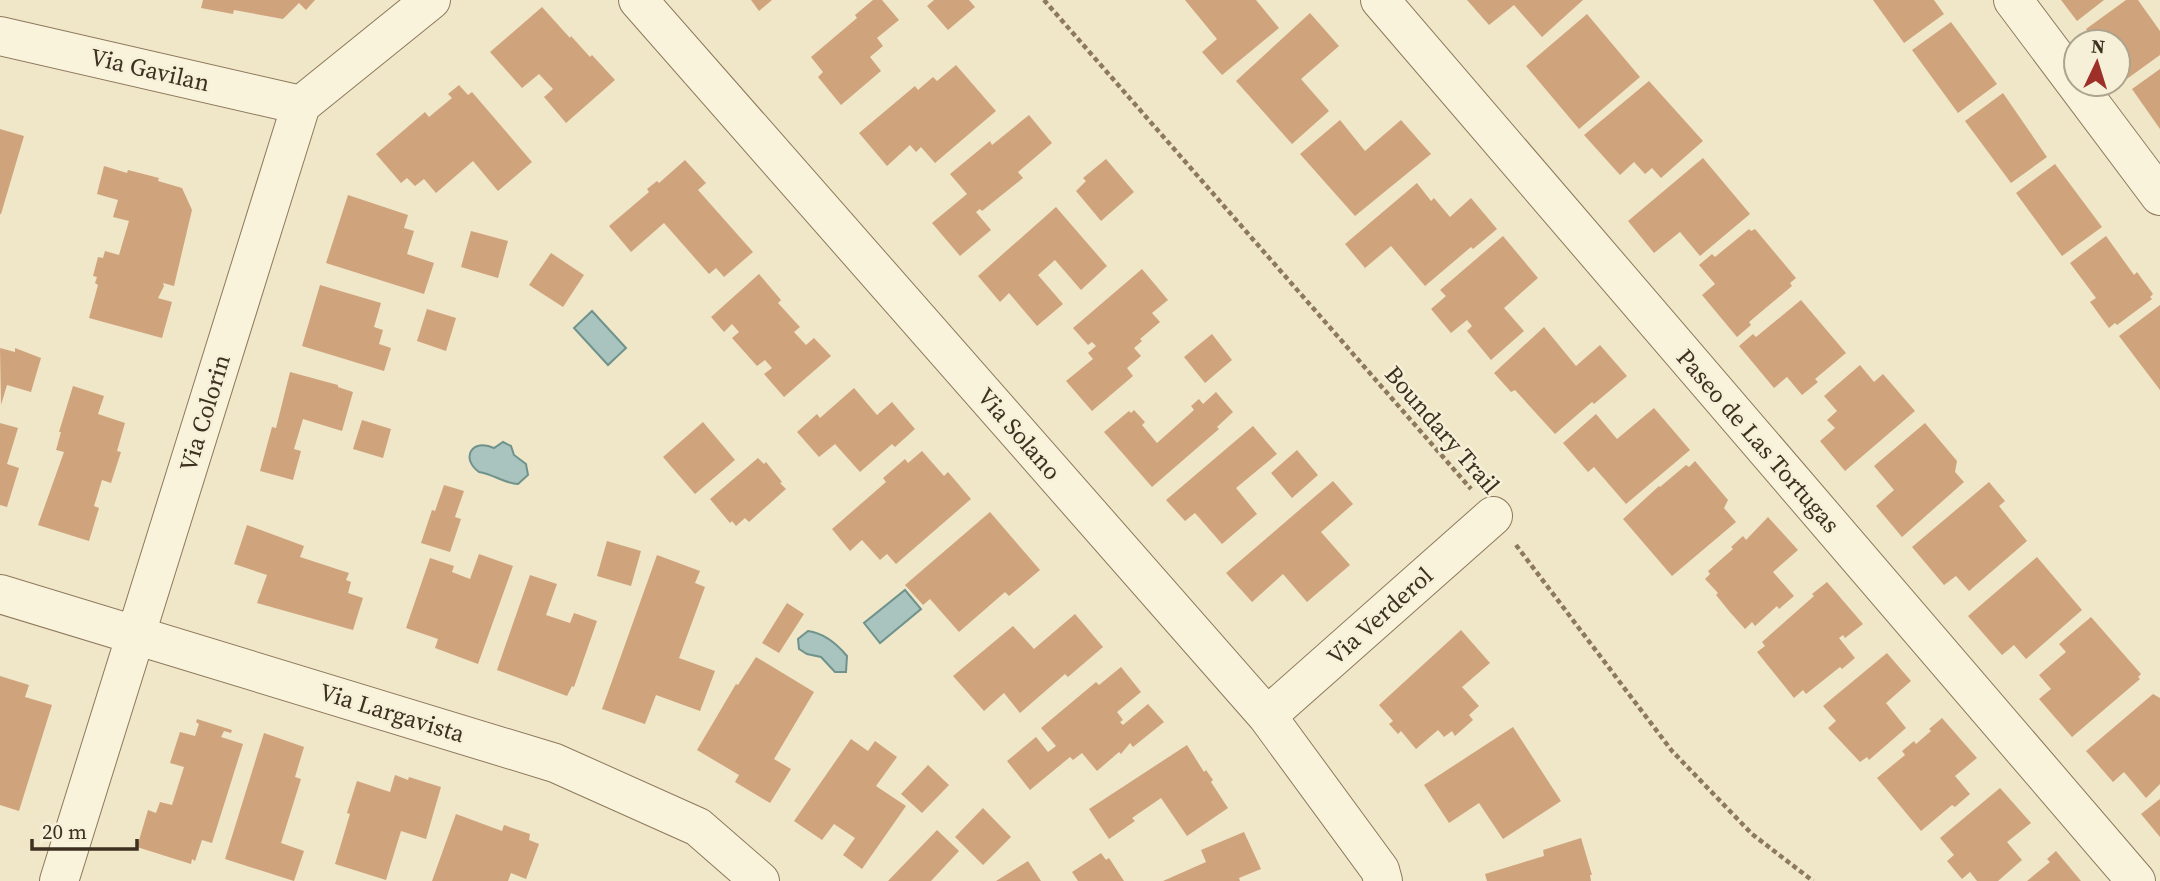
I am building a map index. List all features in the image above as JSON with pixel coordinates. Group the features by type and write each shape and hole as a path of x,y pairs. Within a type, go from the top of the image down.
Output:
{"street":[{"path":"301,105 431,0"},
{"name":"Via Solano","path":"638,0 1267,716 1380,870 1383,881"},
{"name":"Paseo de Las Tortugas","path":"1380,0 2136,881"},
{"path":"2013,0 2160,196"},
{"name":"Via Gavilan","path":"0,36 301,105"},
{"name":"Via Colorin","path":"59,881 301,105"},
{"name":"Via Verderol","path":"1267,716 1493,516"},
{"name":"Via Largavista","path":"0,594 555,763 698,828 760,881"}],"path":[{"name":"Boundary Trail","path":"1044,0 1493,516 1672,751 1752,834 1813,881"}],"water":[{"path":"592,311 626,348 608,365 574,328"},
{"path":"503,442 511,446 514,455 526,464 528,475 518,484 479,472 470,461 471,451 475,448 494,448"},
{"path":"905,590 921,609 880,643 864,623"},
{"path":"808,631 834,643 847,656 846,672 835,672 821,657 799,649 798,639"}],"building":[{"path":"203,0 315,0 306,10 299,3 283,19 234,10 233,14 201,8"},
{"path":"751,0 772,0 759,11"},
{"path":"873,0 882,0 899,20 877,38 883,46 870,57 881,71 841,105 818,77 823,72 811,57 857,18 855,15"},
{"path":"934,0 969,0 975,7 948,30 927,6"},
{"path":"1185,0 1256,0 1279,28 1222,75 1202,52 1217,39"},
{"path":"1467,0 1583,0 1542,37 1514,5 1489,25"},
{"path":"1873,0 1934,0 1944,14 1904,43"},
{"path":"2061,0 2104,0 2077,21"},
{"path":"2126,0 2138,0 2160,31 2160,55 2132,75 2132,28 2087,28"},
{"path":"542,7 570,38 571,36 590,57 592,55 615,80 566,123 544,97 553,89 539,74 522,88 490,52"},
{"path":"1310,13 1339,46 1301,79 1329,111 1292,144 1236,81"},
{"path":"1587,14 1640,77 1579,129 1526,66"},
{"path":"1951,22 1997,84 1958,113 1912,50"},
{"path":"956,65 996,111 935,163 921,147 916,152 910,145 887,166 859,133 915,86 918,90 933,77 937,81"},
{"path":"2160,69 2160,129 2132,89"},
{"path":"1649,81 1703,141 1661,178 1652,168 1645,174 1634,162 1620,175 1584,135"},
{"path":"459,85 468,95 472,92 532,162 498,191 473,161 436,193 424,179 415,186 407,178 401,183 376,154 425,112 429,117 452,98 448,94"},
{"path":"2003,93 2047,157 2011,183 1965,121"},
{"path":"1029,115 1052,143 1018,172 1023,178 982,211 980,209 976,212 991,230 960,256 932,223 967,194 950,174 990,141 992,145"},
{"path":"1340,120 1365,151 1401,120 1431,154 1355,216 1300,154"},
{"path":"0,129 24,136 1,214 0,214"},
{"path":"1703,158 1750,214 1700,256 1680,232 1654,253 1628,221"},
{"path":"1106,159 1134,192 1101,221 1076,191 1086,181 1083,178"},
{"path":"685,160 706,183 698,190 753,252 724,277 716,268 709,274 664,223 631,252 609,226 649,192 647,189 657,181 659,183"},
{"path":"2055,164 2102,227 2062,256 2016,193"},
{"path":"104,166 159,178 158,181 182,188 192,210 174,286 163,283 158,298 172,302 162,338 89,318 98,285 95,283 97,277 93,276 98,257 103,258 105,251 119,255 129,221 113,217 118,200 97,194"},
{"path":"1417,183 1431,201 1434,198 1450,217 1471,198 1497,229 1425,286 1391,246 1365,268 1345,244"},
{"path":"348,195 408,215 404,228 414,231 407,254 434,263 424,294 326,263"},
{"path":"1056,207 1107,266 1081,290 1055,260 1038,275 1063,304 1037,326 1009,293 1000,302 978,276"},
{"path":"1749,229 1755,229 1796,278 1790,283 1792,286 1749,322 1751,325 1737,337 1702,295 1715,284 1699,265 1712,254 1715,257"},
{"path":"471,231 508,241 498,278 461,267"},
{"path":"1503,236 1538,278 1504,308 1524,331 1491,360 1467,331 1472,326 1467,320 1451,333 1431,309 1446,296 1440,290"},
{"path":"2106,236 2134,275 2137,272 2153,294 2150,297 2152,299 2109,328 2090,302 2096,298 2070,263"},
{"path":"551,253 584,275 563,307 529,285"},
{"path":"1142,269 1168,300 1152,313 1160,322 1140,339 1142,341 1134,348 1141,356 1127,368 1133,376 1092,411 1066,381 1093,359 1088,353 1096,346 1092,342 1088,345 1073,328"},
{"path":"759,274 781,300 778,303 800,327 794,332 806,345 814,338 831,356 784,397 764,374 772,368 765,360 757,366 732,338 739,332 732,324 724,332 711,317"},
{"path":"320,285 381,303 374,327 383,330 379,344 391,348 384,371 302,346"},
{"path":"1801,300 1846,353 1815,379 1818,382 1802,395 1787,377 1774,388 1739,346 1753,334 1756,337"},
{"path":"2160,305 2160,390 2119,336"},
{"path":"427,309 456,318 446,351 417,341"},
{"path":"1544,327 1576,366 1600,345 1627,376 1555,434 1515,390 1511,392 1494,373"},
{"path":"1212,334 1232,360 1205,383 1184,357"},
{"path":"0,348 15,352 15,348 41,358 31,392 7,385 1,405"},
{"path":"1860,365 1874,382 1883,374 1915,411 1845,471 1820,441 1835,428 1827,420 1837,411 1824,396"},
{"path":"290,372 338,385 353,392 342,431 303,419 294,449 301,451 293,480 260,471 272,427 276,428"},
{"path":"73,386 104,396 98,414 125,423 117,451 121,452 111,483 102,480 94,506 99,508 89,541 38,525 64,452 56,450"},
{"path":"854,388 877,415 892,402 915,429 895,447 892,444 860,472 835,444 819,457 797,432 817,414 820,418"},
{"path":"1216,392 1233,412 1217,427 1219,429 1152,487 1104,432 1129,411 1131,413 1134,410 1145,422 1142,425 1157,443 1194,410 1191,406 1199,399 1203,404"},
{"path":"1654,408 1690,450 1626,504 1594,467 1588,472 1563,443 1596,414 1617,439"},
{"path":"362,420 391,429 383,458 353,449"},
{"path":"703,422 735,460 695,494 663,457"},
{"path":"0,423 18,428 7,464 19,468 7,507 0,505"},
{"path":"1925,423 1957,461 1955,472 1964,482 1902,537 1876,506 1894,490 1874,466"},
{"path":"1253,426 1277,454 1236,488 1257,514 1222,544 1195,513 1185,521 1166,500"},
{"path":"1297,450 1318,475 1292,498 1271,473"},
{"path":"922,451 944,476 948,472 971,499 896,564 887,554 880,560 862,540 850,551 832,529 886,482 883,478 905,459 908,463"},
{"path":"758,458 764,464 766,462 786,489 749,522 745,518 736,526 732,521 730,523 710,499"},
{"path":"1695,461 1728,500 1724,508 1736,522 1672,576 1623,519 1659,486"},
{"path":"1333,481 1353,504 1321,532 1350,565 1307,602 1283,574 1252,602 1226,573"},
{"path":"1989,482 2005,501 1999,506 2027,541 1969,591 1956,576 1944,585 1912,547"},
{"path":"444,485 464,491 455,517 461,519 450,552 421,543"},
{"path":"990,512 1040,570 1009,596 1005,592 959,632 930,599 923,605 905,585"},
{"path":"1768,517 1798,550 1773,572 1794,596 1779,609 1777,606 1755,626 1752,622 1745,629 1705,579 1710,574 1708,571 1733,549 1731,547 1743,536 1746,540"},
{"path":"247,525 304,546 300,557 349,573 346,580 351,582 348,593 363,598 353,630 257,603 267,575 234,564"},
{"path":"607,541 641,551 631,586 597,576"},
{"path":"479,554 513,566 478,664 435,648 438,639 406,628 430,558 454,566 452,572 470,579"},
{"path":"657,555 700,571 695,583 705,587 679,658 715,671 700,711 656,695 645,724 602,709"},
{"path":"2037,557 2082,610 2026,659 2014,645 2002,655 1968,616"},
{"path":"530,575 557,584 546,615 570,623 574,613 597,621 574,687 572,686 567,696 497,670"},
{"path":"1827,582 1863,624 1845,638 1843,635 1839,638 1855,658 1806,694 1803,690 1794,698 1757,652 1765,646 1762,642"},
{"path":"787,603 804,614 779,653 762,643"},
{"path":"1075,614 1103,647 1068,677 1065,674 1020,713 1004,693 984,711 953,676 1013,626 1034,649"},
{"path":"2091,617 2141,674 2138,677 2140,679 2072,737 2039,699 2051,689 2039,675 2066,652 2059,644"},
{"path":"1461,630 1490,663 1462,687 1479,706 1469,715 1473,720 1455,736 1452,731 1444,737 1438,730 1416,749 1401,731 1398,734 1389,724 1393,721 1379,705"},
{"path":"1887,653 1911,681 1886,703 1906,728 1869,760 1867,757 1860,762 1828,728 1836,721 1823,706"},
{"path":"756,657 814,692 774,759 791,769 770,803 735,782 739,775 697,750 736,684 738,685"},
{"path":"1121,667 1141,692 1117,712 1123,720 1120,722 1123,725 1148,704 1164,722 1133,747 1130,743 1121,754 1119,752 1097,771 1082,753 1073,760 1070,757 1030,790 1007,761 1036,737 1048,752 1056,746 1041,728 1096,682 1099,685"},
{"path":"0,676 29,685 25,697 52,705 19,811 0,805"},
{"path":"2153,694 2160,698 2160,784 2146,798 2124,772 2113,782 2086,751"},
{"path":"1942,718 1977,758 1955,776 1970,794 1921,831 1877,778 1905,755 1902,751 1914,741 1916,744"},
{"path":"197,719 232,730 231,733 224,731 221,737 243,744 212,843 202,840 195,861 192,859 191,864 137,847 148,810 156,813 160,802 172,805 184,767 170,763 180,732 195,736 199,724"},
{"path":"1513,727 1561,801 1503,839 1479,803 1449,823 1424,785"},
{"path":"264,733 304,747 295,777 301,779 281,843 304,851 294,881 225,859"},
{"path":"851,739 868,751 875,741 897,757 876,786 906,806 862,869 843,855 855,838 834,824 822,840 794,821"},
{"path":"1187,745 1204,772 1206,770 1213,780 1211,782 1228,808 1187,836 1161,798 1132,818 1135,821 1109,839 1089,809"},
{"path":"928,765 949,785 922,813 901,794"},
{"path":"395,775 441,787 426,839 401,831 386,880 335,864 357,781 390,792"},
{"path":"2000,788 2031,823 2007,842 2022,860 1998,881 1977,881 1970,872 1962,879 1947,861 1954,855 1940,838"},
{"path":"2160,799 2160,837 2141,814"},
{"path":"983,808 1011,837 983,865 955,837"},
{"path":"456,814 502,831 504,825 530,834 529,840 539,844 526,879 511,873 508,881 432,881"},
{"path":"937,830 959,851 931,881 888,881"},
{"path":"1244,832 1261,869 1239,878 1240,881 1163,881 1206,862 1201,850"},
{"path":"1581,838 1592,875 1591,881 1487,881 1485,874 1544,856 1543,850"},
{"path":"2056,851 2081,881 2027,881 2050,862 2047,859"},
{"path":"1101,853 1106,860 1109,858 1124,881 1078,881 1072,872"},
{"path":"1028,861 1041,881 996,881"}]}
